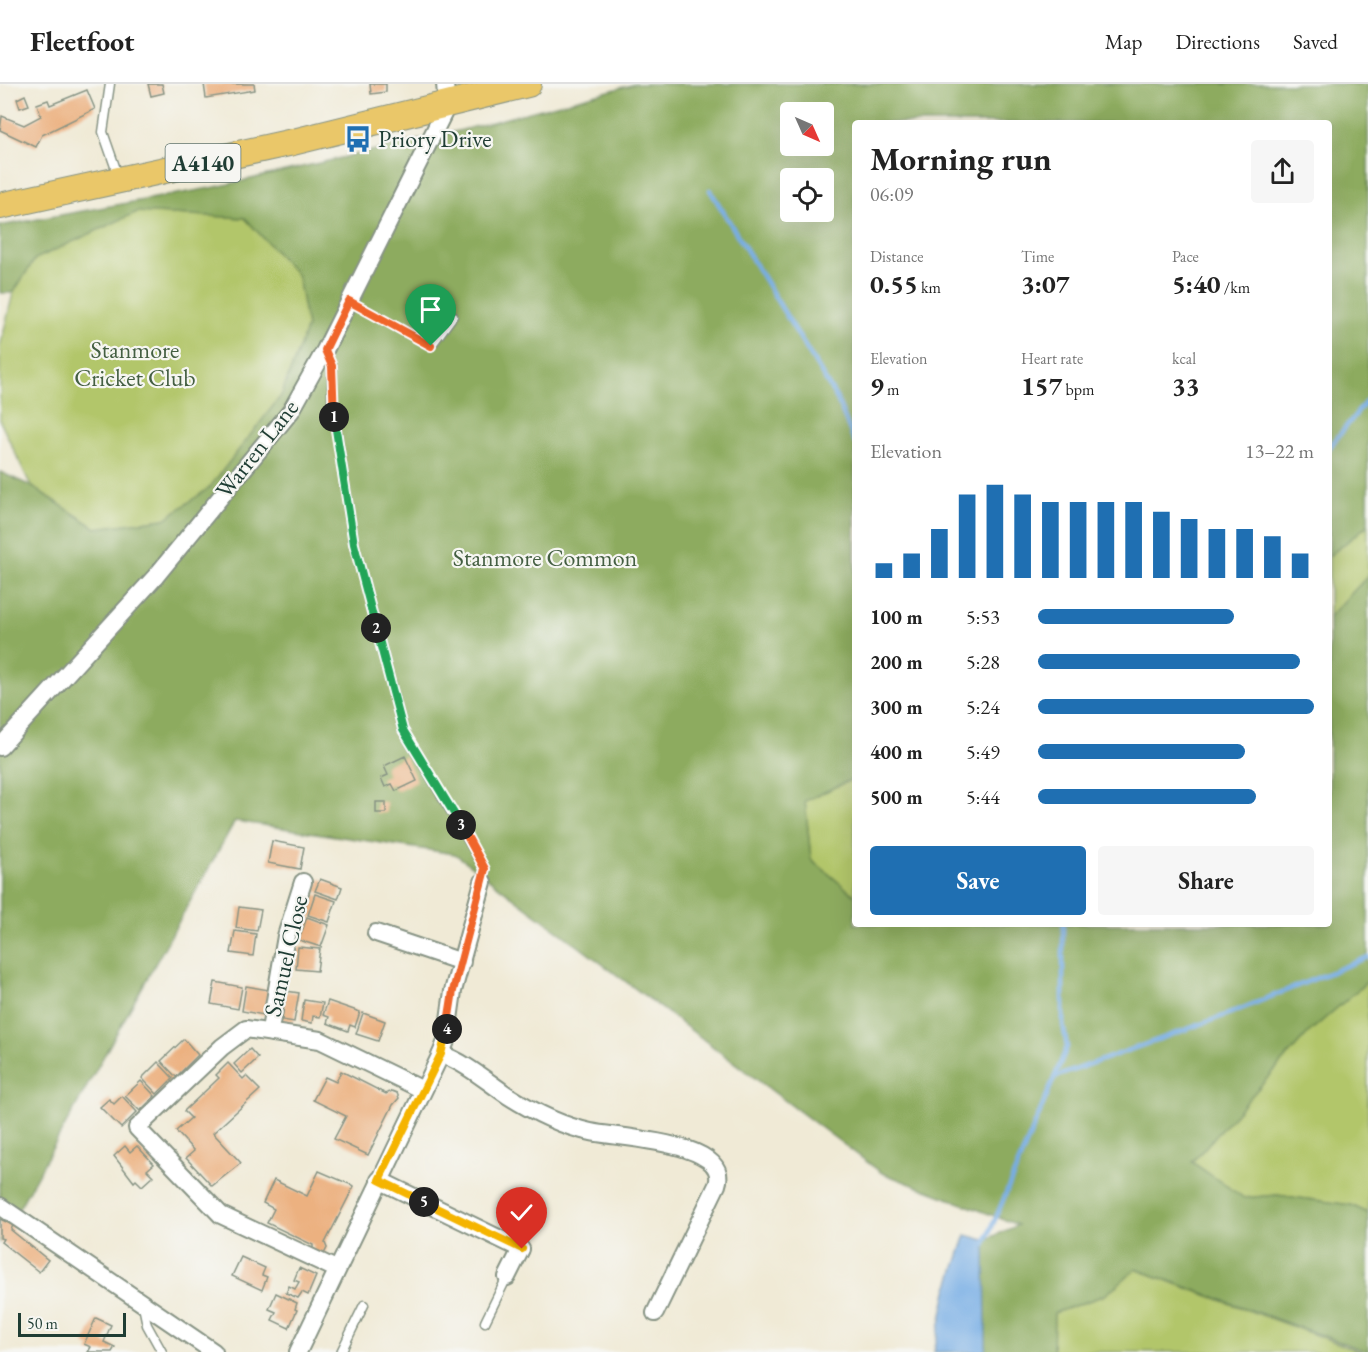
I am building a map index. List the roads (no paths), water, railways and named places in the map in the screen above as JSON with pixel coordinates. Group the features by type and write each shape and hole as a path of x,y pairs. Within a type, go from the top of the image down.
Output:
{"main road":[{"name":"A4140","path":"0,206 120,181 446,95 528,84"}],"street":[{"name":"Warren Lane","path":"0,747 171,558 291,411 325,350 446,95"},
{"name":"Samuel Close","path":"270,1030 286,936 303,882"},
{"path":"302,1351 336,1269 441,1054 446,1041 453,991 483,882"},
{"path":"376,933 462,962"},
{"path":"336,1269 221,1215 137,1128 238,1033 246,1029 270,1030 320,1040 423,1089"},
{"path":"441,1054 474,1070 526,1107 550,1118 591,1132 667,1143 686,1149 714,1165 719,1173 717,1185 655,1314"},
{"path":"379,1180 522,1249 507,1277"},
{"path":"0,1206 214,1352"}],"lane":[{"path":"110,84 104,132 120,181"},
{"path":"349,301 431,346 453,316"},
{"path":"325,350 332,366 334,412 354,544 403,730 485,869 483,882"},
{"path":"485,1322 507,1277"},
{"path":"142,1303 147,1325 162,1352"},
{"path":"341,1352 364,1305"}],"water":[{"path":"966,1235 985,1240 986,1347 984,1352 934,1352 947,1291"}],"waterway":[{"path":"710,190 837,399 852,436"},
{"path":"1332,444 1368,399"},
{"path":"984,1246 1067,1047 1063,1024 1063,927"},
{"path":"1055,1077 1226,1015 1368,957"}],"place":[{"name":"Priory Drive","path":"358,139"}],"park label":[{"name":"Stanmore Cricket Club","path":"135,364"},
{"name":"Stanmore Common","path":"545,558"}]}
